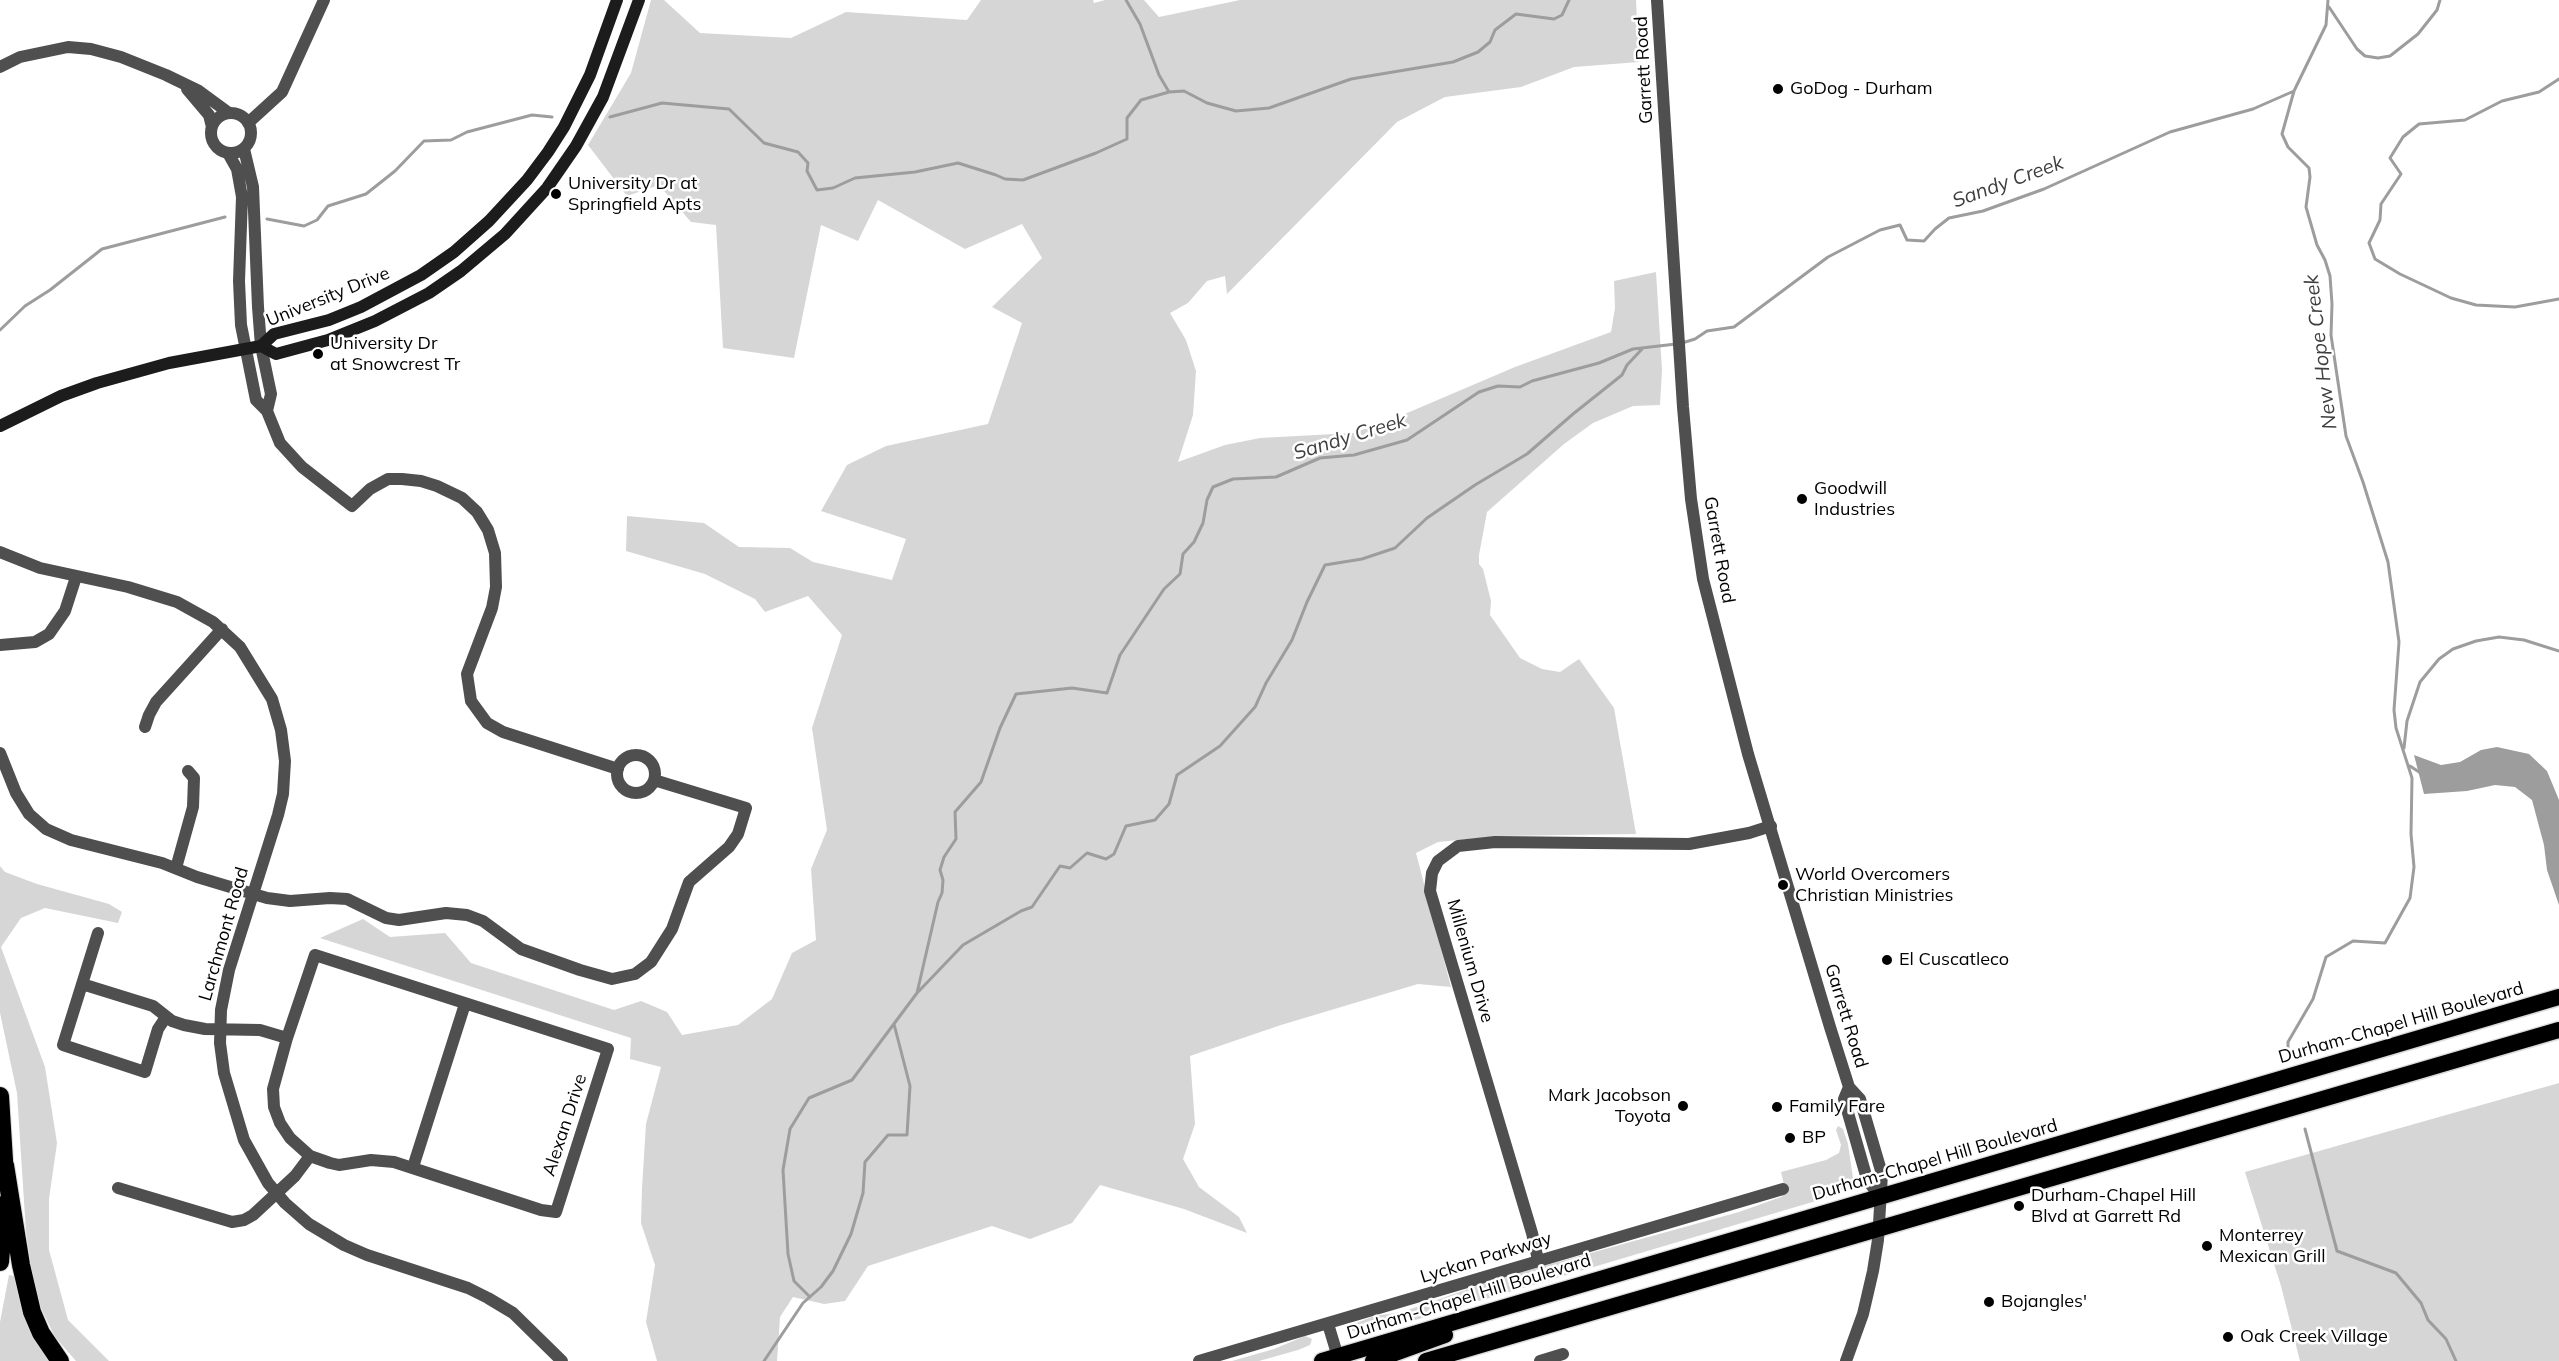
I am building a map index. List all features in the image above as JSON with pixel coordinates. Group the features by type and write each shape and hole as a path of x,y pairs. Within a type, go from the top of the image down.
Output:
{"highway":[{"name":"Durham-Chapel Hill Boulevard","path":"1333,1360 1529,1299 2559,998"},
{"path":"1426,1361 2559,1030"},
{"path":"0,1096 5,1165 21,1265 32,1312 41,1333 60,1361"},
{"path":"0,1262 4,1224 5,1165"},
{"path":"1373,1361 1468,1326 1529,1299"}],"main road":[{"name":"University Drive","path":"0,426 61,396 97,383 168,363 261,346 274,334 329,320 396,291 454,252 497,213 527,180 564,127 590,75 617,0"},
{"name":"University Drive","path":"261,346 276,354 328,340 375,321 429,293 461,271 505,234 547,188 576,146 603,97 639,0"}],"street":[{"path":"248,123 282,92 324,0"},
{"name":"Garrett Road","path":"1658,0 1680,366 1691,499 1703,579 1738,721 1849,1087 1844,1099 1846,1108 1867,1179 1879,1197 1879,1229 1869,1293 1846,1361"},
{"path":"0,67 20,57 68,47 91,49 121,57 180,81 199,91 229,113 240,115 248,123 251,134 244,149 228,153 222,152 213,144 209,115 180,81"},
{"path":"212,127 219,117 229,113"},
{"path":"244,149 254,187 261,346 271,394 267,411"},
{"path":"228,153 237,169 242,197 240,320 256,400 267,411 275,434 290,456 352,506 379,484 388,480 402,479 437,486 462,498 477,512 488,530 495,553 496,587 492,608 467,674 471,701 487,723 502,732 618,769"},
{"name":"Larchmont Road","path":"0,552 40,568 128,587 177,602 194,610 222,629 240,647 272,699 281,730 285,761 283,794 225,985 220,1029 224,1073 238,1123 257,1166 276,1193 309,1224 344,1245 367,1255 468,1288 503,1306 523,1321 562,1361"},
{"path":"0,645 35,642 49,634 65,611 76,577"},
{"path":"145,727 156,702 222,629"},
{"path":"0,753 22,805 36,822 71,840 162,862 253,894 290,901 330,898 347,900 386,918 399,920 446,914 467,915 483,921 521,949 600,976 625,978 635,974 651,962 672,929 689,882 729,847 738,834 746,808 654,780"},
{"path":"629,756 641,756 647,758 654,768 654,780 646,790 634,793 623,787 617,776 618,769 629,756"},
{"path":"176,868 193,807 194,778 188,771"},
{"name":"Millenium Drive","path":"1538,1260 1532,1233 1430,891 1432,873 1438,861 1458,846 1495,842 1689,844 1749,833 1771,826"},
{"path":"98,933 63,1045 145,1072 158,1029 166,1017"},
{"name":"Alexan Drive","path":"315,955 608,1049 556,1212 542,1210 413,1167 382,1160 339,1165 310,1155 290,1138 274,1107 273,1089 287,1038 315,955"},
{"path":"82,984 153,1006 166,1017 184,1025 260,1030 287,1038"},
{"path":"413,1167 465,1004"},
{"path":"118,1188 232,1222 253,1215 295,1176 310,1155"},
{"name":"Lyckan Parkway","path":"1199,1361 1783,1189"},
{"path":"1328,1324 1333,1360"},
{"path":"1540,1361 1563,1354"}],"shaded area":[{"path":"651,0 664,0 700,33 791,38 846,12 967,20 981,0 1093,0 1094,3 1105,0 1144,0 1159,17 1240,0 1636,0 1639,62 1574,67 1521,87 1445,97 1397,122 1227,294 1225,276 1207,281 1188,303 1170,313 1186,340 1196,371 1193,415 1178,462 1225,445 1260,438 1353,433 1393,419 1515,367 1611,332 1615,308 1614,281 1656,272 1662,370 1660,405 1633,406 1593,423 1564,444 1487,512 1479,555 1479,564 1483,569 1491,601 1490,615 1520,658 1542,669 1560,672 1579,659 1614,708 1636,834 1499,836 1438,842 1416,853 1451,987 1418,984 1281,1025 1190,1056 1195,1124 1183,1159 1199,1187 1239,1217 1247,1233 1184,1209 1100,1185 1072,1223 1030,1239 992,1226 868,1266 845,1301 824,1304 793,1297 780,1317 777,1361 657,1361 646,1322 655,1265 641,1223 646,1124 661,1067 630,1059 631,1038 320,938 363,919 390,937 445,933 471,963 614,1010 641,1001 667,1012 682,1035 738,1025 772,999 792,953 816,940 811,869 827,830 812,728 842,635 808,596 765,612 755,599 705,574 626,551 627,516 704,523 739,547 790,548 813,562 892,580 906,539 821,511 847,465 886,446 988,424 1022,323 992,307 1042,258 1022,224 965,249 878,200 858,241 821,225 794,358 723,348 716,225 691,222 659,185 627,196 588,145 631,73"},
{"path":"2497,747 2529,754 2547,771 2559,800 2559,905 2547,870 2544,845 2532,800 2515,787 2495,785 2467,791 2424,794 2414,755 2441,765 2460,762 2481,750"},
{"path":"0,866 5,872 37,884 109,904 122,912 118,923 45,908 21,918 1,947 45,1067 57,1143 49,1199 49,1250 68,1320 109,1361 76,1361 55,1337 40,1306 32,1274 26,1232 17,1093 0,1013"},
{"path":"2559,1083 2559,1361 2300,1361 2281,1286 2245,1172"},
{"path":"1838,1126 1843,1129 1848,1144 1853,1178 1850,1187 1836,1195 1378,1331 1351,1331 1354,1324 1374,1316 1402,1312 1500,1278 1739,1212 1781,1197 1786,1193 1781,1172 1826,1160 1839,1153 1841,1145 1836,1130"},
{"path":"9,1275 18,1277 53,1361 0,1361 0,1322"},
{"path":"1305,1336 1312,1339 1310,1345 1298,1350 1259,1361 1232,1361 1274,1349"}],"waterway":[{"path":"1126,0 1140,24 1159,75 1169,92"},
{"path":"610,117 662,103 729,109 764,143 798,152 808,163 807,171 817,190 833,188 855,178 915,172 958,163 1005,179 1023,180 1127,139 1127,118 1141,100 1169,92 1184,91 1207,103 1236,111 1269,108 1351,79 1453,62 1478,52 1490,42 1495,30 1516,14 1554,19 1562,15 1569,0"},
{"name":"New Hope Creek","path":"2288,1053 2288,1042 2313,999 2326,957 2353,941 2385,943 2410,898 2414,867 2411,834 2412,778 2396,728 2394,710 2399,642 2388,562 2346,436 2331,335 2330,276 2317,245 2306,207 2309,168 2288,147 2282,134 2294,91 2326,25 2328,0"},
{"path":"2329,7 2357,49 2365,56 2378,58 2390,56 2418,34 2437,10 2440,0"},
{"path":"2559,79 2539,92 2502,101 2465,120 2419,124 2403,137 2390,158 2401,174 2381,204 2380,220 2369,243 2375,259 2400,274 2451,298 2476,305 2515,307 2559,299"},
{"name":"Sandy Creek","path":"1682,343 1695,339 1707,331 1734,327 1828,257 1880,230 1900,225 1907,240 1924,241 1949,218 1983,211 2044,189 2170,132 2253,109 2294,91"},
{"path":"267,219 304,226 317,220 328,206 366,194 395,171 424,141 451,140 467,132 532,115 552,117"},
{"path":"0,330 25,306 50,290 102,249 225,217"},
{"name":"Sandy Creek","path":"810,1297 794,1281 788,1254 783,1170 790,1129 809,1098 852,1080 917,993 942,893 943,880 940,870 944,857 956,839 955,812 981,782 1000,728 1016,694 1072,688 1107,693 1120,655 1164,589 1180,574 1183,554 1194,542 1203,523 1207,500 1213,487 1233,479 1276,477 1320,458 1354,455 1407,440 1479,392 1498,386 1520,387 1532,381 1599,363 1633,349 1676,344"},
{"path":"918,992 963,945 1021,911 1032,907 1060,866 1070,868 1087,853 1106,859 1114,854 1126,826 1155,820 1169,804 1177,775 1220,746 1255,707 1266,683 1292,640 1325,565 1362,559 1395,548 1427,518 1475,485 1527,454 1622,375 1627,365 1643,348"},
{"path":"2404,748 2407,721 2420,682 2439,659 2453,649 2476,641 2499,637 2524,640 2559,651"},
{"name":"New Hope Creek","path":"2410,766 2422,774"},
{"name":"Sandy Creek","path":"764,1361 803,1303 821,1287 833,1271 851,1234 863,1193 865,1162 888,1135 907,1135 910,1086 894,1024"},
{"path":"2305,1129 2337,1251 2396,1273 2421,1303 2428,1320 2446,1339 2456,1361"}],"place":[{"name":"GoDog - Durham","path":"1778,89"},
{"name":"University Dr at Springfield Apts","path":"556,194"},
{"name":"University Dr at Snowcrest Tr","path":"318,354"},
{"name":"Goodwill Industries","path":"1802,499"},
{"name":"World Overcomers Christian Ministries","path":"1783,885"},
{"name":"El Cuscatleco","path":"1887,960"},
{"name":"Mark Jacobson Toyota","path":"1683,1106"},
{"name":"Family Fare","path":"1777,1107"},
{"name":"BP","path":"1790,1138"},
{"name":"Durham-Chapel Hill Blvd at Garrett Rd","path":"2019,1206"},
{"name":"Monterrey Mexican Grill","path":"2207,1246"},
{"name":"Bojangles'","path":"1989,1302"},
{"name":"Oak Creek Village","path":"2228,1337"}]}
